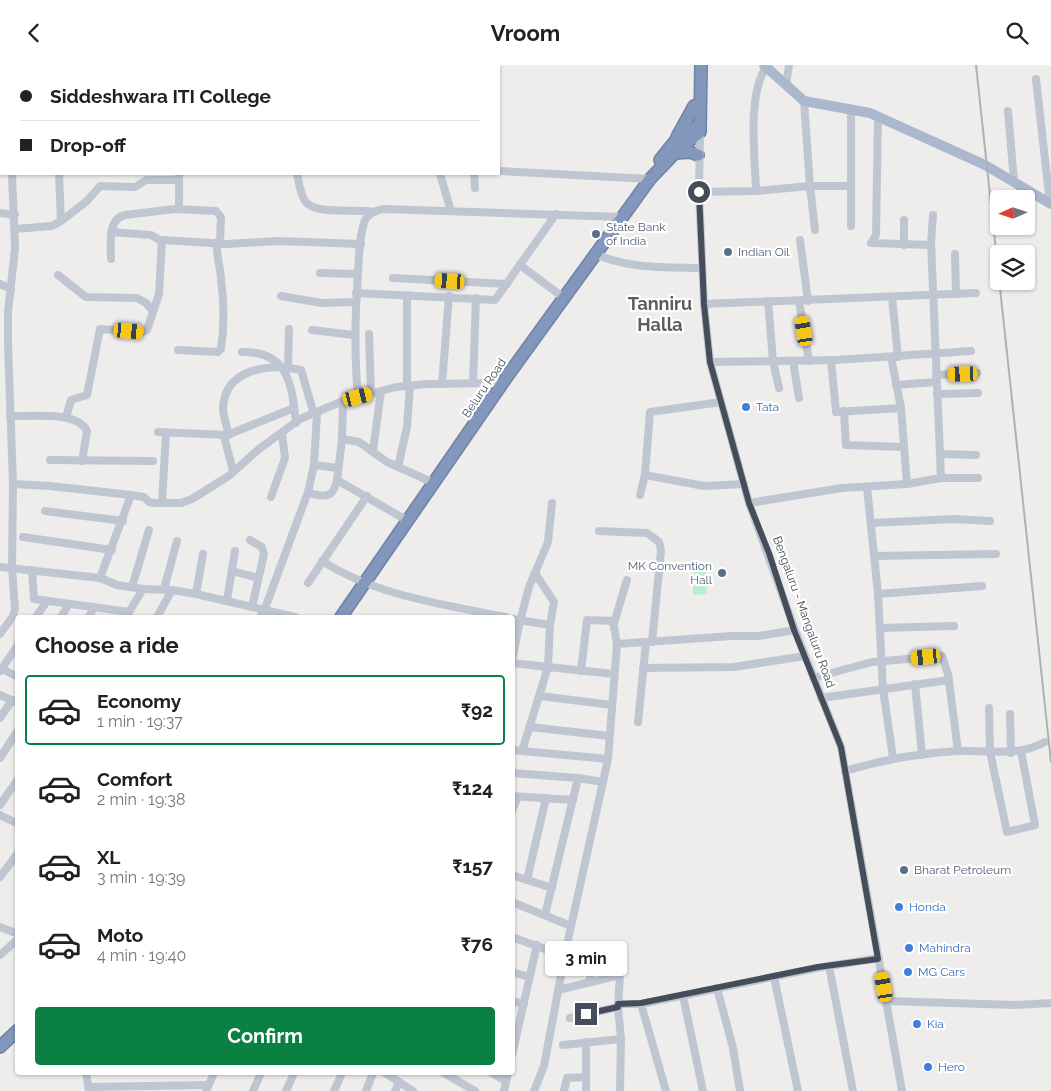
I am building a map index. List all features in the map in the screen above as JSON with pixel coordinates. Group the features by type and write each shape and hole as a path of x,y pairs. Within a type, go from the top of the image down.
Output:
{"highway":[{"path":"695,65 694,106 697,132"},
{"name":"Bengaluru - Mangaluru Road","path":"697,132 700,65"},
{"path":"677,139 694,106"},
{"name":"Beluru Road","path":"651,177 654,169 677,139 697,132"},
{"name":"Beluru Road","path":"344,615 502,383 651,177 697,132"},
{"path":"674,153 690,152 698,155"},
{"path":"0,1047 15,1033"}],"main road":[{"path":"765,66 804,101 878,117 985,165 1050,204"}],"street":[{"path":"786,85 789,65"},
{"path":"756,191 754,137 756,99 760,76 765,66"},
{"path":"1036,79 1048,157 1050,204"},
{"path":"804,101 815,230"},
{"path":"851,110 851,226"},
{"path":"1008,111 1014,181"},
{"path":"878,117 876,235 871,243 932,245"},
{"name":"Bengaluru - Mangaluru Road","path":"697,132 704,304 710,362 749,503 769,553 794,630 841,747 902,1091"},
{"path":"500,171 651,177"},
{"path":"0,634 14,613 12,568 13,484 8,312 15,229 12,175"},
{"path":"59,175 61,221"},
{"path":"297,175 306,202 312,207 319,210 361,209 374,212"},
{"path":"440,175 451,211"},
{"path":"474,175 475,189"},
{"path":"15,229 52,226 86,201 100,186 135,187 146,180 179,177 179,209"},
{"path":"699,192 756,191 810,186 851,186"},
{"path":"111,259 111,232 121,216 179,209 219,212 221,217 216,257 221,274 224,302 224,326 221,349 218,351 178,350"},
{"path":"358,397 354,335 356,293 365,220 374,212 384,209 622,217"},
{"path":"0,213 15,215"},
{"path":"356,293 449,296 495,300 556,215"},
{"path":"933,215 935,353 941,478"},
{"path":"904,220 904,245"},
{"path":"111,232 151,235 160,241 218,243 278,241 361,244"},
{"path":"800,240 809,361"},
{"path":"66,417 72,400 87,395 99,330 102,328 146,331 159,294 160,241"},
{"path":"595,254 615,263 646,267 702,268"},
{"path":"955,254 956,294"},
{"path":"520,265 564,298"},
{"path":"320,273 358,274"},
{"path":"58,275 86,297 137,298 146,303 153,311"},
{"path":"393,278 507,284"},
{"path":"0,284 11,289"},
{"path":"704,304 976,293"},
{"path":"398,467 406,427 408,386 407,295"},
{"path":"280,296 322,303 356,302"},
{"path":"442,384 449,296"},
{"path":"892,297 896,385 907,484"},
{"path":"473,383 476,298"},
{"path":"768,301 773,361 779,389"},
{"path":"289,329 285,369 292,390 296,423"},
{"path":"312,330 354,335"},
{"path":"369,334 371,393"},
{"path":"710,362 831,361 971,351"},
{"path":"242,352 259,353 276,360 285,369"},
{"path":"793,361 799,398"},
{"path":"831,361 836,412 900,408"},
{"path":"0,567 100,578 143,589 168,590 226,599 252,607 262,614 308,493 314,465 316,414 303,371 271,367 244,373 230,386 223,409 233,471"},
{"path":"896,385 977,373"},
{"path":"13,484 131,495 144,497 149,502 181,503 192,499 233,471 296,423 343,401 408,386 502,383"},
{"path":"373,451 381,391"},
{"path":"937,394 978,393"},
{"path":"308,493 319,496 330,494 334,490 342,439 343,401"},
{"path":"640,495 645,475 650,412 721,402"},
{"path":"162,503 162,433 226,435 294,408"},
{"path":"844,411 846,445 904,447"},
{"path":"10,416 66,417 80,421 87,431 82,461"},
{"path":"0,427 10,426"},
{"path":"271,497 285,458 282,433"},
{"path":"342,439 359,442 398,467 434,483"},
{"path":"940,454 976,455"},
{"path":"50,460 153,461"},
{"path":"314,465 338,468"},
{"path":"645,475 704,486 744,484"},
{"path":"749,503 842,487 907,484 941,478 978,478"},
{"path":"337,480 408,521"},
{"path":"867,487 878,595 883,689 893,758"},
{"path":"100,578 123,521 131,495"},
{"path":"308,583 367,496"},
{"path":"550,625 516,620 548,542 552,503"},
{"path":"45,511 123,521"},
{"path":"871,523 954,519 990,521"},
{"path":"132,587 149,530"},
{"path":"599,531 647,533 660,542 661,550 649,643 643,668 638,722"},
{"path":"23,537 112,550"},
{"path":"250,540 263,549 252,607"},
{"path":"158,615 168,590 177,541"},
{"path":"226,599 236,551"},
{"path":"196,594 203,554"},
{"path":"874,556 996,554"},
{"path":"322,561 364,584 396,594 496,615"},
{"path":"32,570 34,599 94,607 127,615 143,589"},
{"path":"232,571 258,579"},
{"path":"535,573 554,602 550,625 548,667 530,727 516,752 608,759"},
{"path":"534,1091 544,1065 564,955 608,759 617,645 614,623 627,580"},
{"path":"878,595 942,587 982,586"},
{"path":"37,615 47,601"},
{"path":"62,615 70,604"},
{"path":"90,615 94,607"},
{"path":"581,671 587,620 614,623"},
{"path":"880,628 954,626"},
{"path":"617,645 759,636 794,630"},
{"path":"15,649 0,669 15,676"},
{"path":"643,668 734,667 805,656"},
{"path":"813,678 881,662 942,656 949,680 958,751"},
{"path":"515,662 614,674"},
{"path":"821,698 949,680"},
{"path":"915,684 922,755"},
{"path":"0,695 15,702 0,718"},
{"path":"540,696 612,705"},
{"path":"989,708 990,752 1007,832 1035,825 1021,751"},
{"path":"1010,714 1011,753"},
{"path":"530,727 609,736"},
{"path":"0,757 15,734"},
{"path":"845,771 893,758 958,751 1011,753 1034,748 1045,742"},
{"path":"515,773 578,778 603,782"},
{"path":"545,915 578,778"},
{"path":"0,805 15,789"},
{"path":"515,796 573,800"},
{"path":"527,880 546,798"},
{"path":"0,815 15,822"},
{"path":"0,877 15,857"},
{"path":"515,876 552,888"},
{"path":"515,903 571,926"},
{"path":"0,927 15,933"},
{"path":"515,938 564,955"},
{"path":"0,955 15,942"},
{"path":"515,1042 537,945"},
{"path":"590,981 591,948"},
{"path":"570,1017 618,1006 683,996 829,966 878,959"},
{"path":"829,966 853,1091"},
{"path":"515,973 529,977"},
{"path":"558,990 620,975 618,1006 621,1039 620,1091"},
{"path":"774,977 798,1091"},
{"path":"717,988 733,1048 740,1091"},
{"path":"683,996 703,1091"},
{"path":"886,1001 1015,1005 1051,1003"},
{"path":"515,1002 524,1005"},
{"path":"641,1003 666,1091"},
{"path":"563,1045 621,1039"},
{"path":"586,1042 586,1091"},
{"path":"86,1075 88,1089 207,1088 213,1075"},
{"path":"253,1091 260,1075"},
{"path":"286,1091 293,1075"},
{"path":"334,1091 341,1075"},
{"path":"366,1091 373,1075"},
{"path":"389,1075 413,1091"},
{"path":"449,1075 475,1091"},
{"path":"504,1091 507,1077"},
{"path":"564,1091 567,1078 586,1077"},
{"path":"395,1091 399,1081"}],"green space":[{"path":"698,566 706,566 707,594 693,595 693,570"}],"railway":[{"path":"976,65 1051,762"}],"place":[{"name":"State Bank of India","path":"596,234"},
{"name":"Indian Oil","path":"728,252"},
{"name":"Tata","path":"746,407"},
{"name":"MK Convention Hall","path":"722,573"},
{"name":"Bharat Petroleum","path":"904,870"},
{"name":"Honda","path":"899,907"},
{"name":"Mahindra","path":"909,948"},
{"name":"MG Cars","path":"908,972"},
{"name":"Kia","path":"917,1024"},
{"name":"Hero","path":"928,1067"}],"district":[{"name":"Tanniru Halla","path":"660,314"}],"route":[{"path":"586,1014 618,1007 618,1004 641,1003 683,996 818,967 878,959 841,747 794,630 769,553 749,503 710,362 704,304 699,192"}]}
